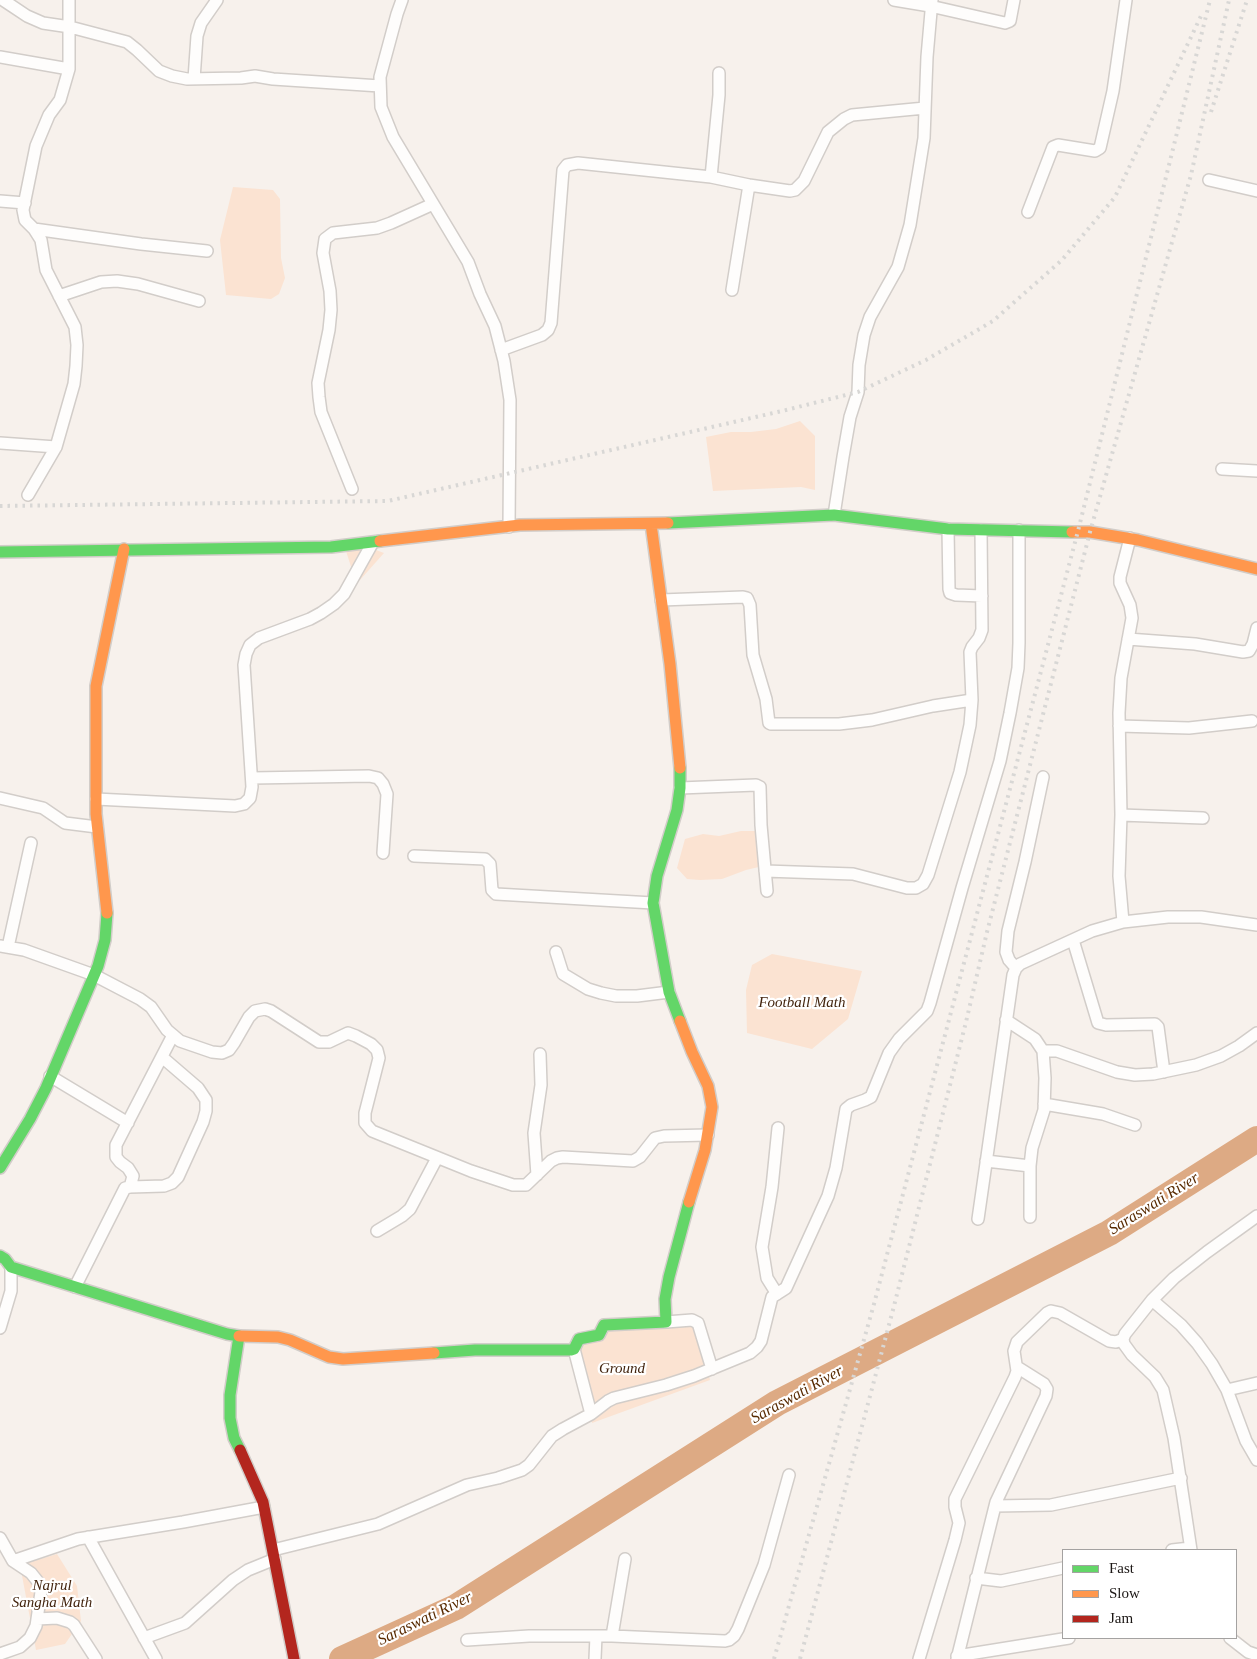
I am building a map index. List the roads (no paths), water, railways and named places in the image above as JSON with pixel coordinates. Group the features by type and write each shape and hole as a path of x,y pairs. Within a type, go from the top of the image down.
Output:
{"street":[{"path":"3,0 27,16 42,23 70,27 127,42 159,71 172,76 194,79 255,76 273,79 380,86"},
{"path":"28,494 56,447 74,384 76,366 77,345 74,327 46,270 40,240 34,229 25,220 23,210 36,146 50,115 60,100 69,69 69,0"},
{"path":"194,79 197,36 201,23 218,0"},
{"path":"402,0 396,14 380,77 381,107 393,137 468,262 495,326 510,400 509,527"},
{"path":"894,0 931,3 1005,23 1010,21 1014,0"},
{"path":"1028,212 1053,147 1058,145 1095,151 1100,148 1115,82 1126,0"},
{"path":"834,515 846,441 858,392 859,365 864,335 870,317 898,267 910,225 924,138 931,3"},
{"path":"0,57 69,69"},
{"path":"711,177 719,95 719,73"},
{"path":"501,350 542,335 548,330 551,323 563,170 567,165 578,164 711,177 790,191 796,190 804,181 828,132 844,119 852,115 925,108"},
{"path":"1209,180 1257,191"},
{"path":"732,290 749,185"},
{"path":"0,201 24,203"},
{"path":"352,489 322,412 319,397 318,383 331,310 330,291 323,253 325,239 333,234 377,228 433,204"},
{"path":"34,229 207,251"},
{"path":"59,296 101,282 117,281 138,284 199,301"},
{"path":"0,443 56,447"},
{"path":"1222,468 1257,471"},
{"path":"0,552 331,547 509,527 651,524 834,515 948,529 1078,531 1130,538 1257,569"},
{"path":"651,524 672,682 680,767 677,810 657,876 653,903 669,992 711,1096 712,1107 708,1135 669,1277 665,1299 666,1322"},
{"path":"948,529 950,593 982,596"},
{"path":"765,871 852,874 907,888 916,888 928,876 960,772 970,725 972,700 970,652 982,630 981,530"},
{"path":"144,1638 185,1623 232,1580 274,1554 378,1524 467,1485 522,1470 529,1465 552,1436 591,1414 608,1401 666,1385 712,1369 750,1353 757,1347 761,1341 771,1300 773,1296 783,1292 786,1288 828,1196 836,1168 846,1109 871,1097 889,1053 899,1039 927,1011 930,1003 1000,761 1010,713 1018,668 1019,530"},
{"path":"1123,922 1119,876 1121,816 1119,726 1121,678 1132,612 1120,583 1120,577 1130,538"},
{"path":"96,798 235,806 244,804 250,798 252,787 244,665 250,645 259,638 316,616 334,604 344,594 373,542"},
{"path":"0,1168 30,1119 50,1076 94,975 105,940 107,911 97,827 96,686 124,549"},
{"path":"661,600 746,598 750,605 753,655 766,699 769,723 771,724 839,724 872,720 933,706 972,700"},
{"path":"1128,639 1195,644 1243,652 1249,651 1257,628"},
{"path":"1119,726 1189,728 1252,721"},
{"path":"252,778 369,776 378,778 387,794 383,853"},
{"path":"1016,968 1007,957 1008,931 1043,777"},
{"path":"680,788 760,786 761,825 767,891"},
{"path":"0,798 43,808 65,823 97,827"},
{"path":"1121,816 1203,818"},
{"path":"31,843 4,946 24,950 94,975 140,999 151,1007 180,1041 212,1052 229,1050 249,1017 255,1011 266,1009 319,1042 329,1042 348,1033 356,1036 371,1044 377,1050 379,1058 365,1123 372,1131 470,1172 513,1185 526,1185 557,1158 633,1161 640,1158 655,1138 708,1135"},
{"path":"414,856 485,859 490,864 492,890 496,894 653,903"},
{"path":"978,1219 1006,1020 1013,975 1016,968 1020,964 1073,940 1123,922 1168,917 1201,917 1257,925"},
{"path":"1073,940 1098,1023 1106,1025 1155,1024 1158,1027 1164,1072"},
{"path":"556,952 563,974 570,980 601,993 616,996 637,996 669,992"},
{"path":"1006,1020 1035,1039 1043,1051 1044,1104 1042,1120 1032,1148 1030,1217"},
{"path":"1043,1051 1057,1051 1117,1072 1136,1075 1164,1072 1196,1065 1221,1056 1257,1033"},
{"path":"130,1187 133,1176 128,1168 116,1157 116,1145 173,1035"},
{"path":"537,1175 534,1133 541,1094 540,1054"},
{"path":"75,1287 125,1188 164,1186 178,1177 206,1111 206,1100 198,1088 162,1057"},
{"path":"50,1076 128,1124"},
{"path":"1044,1104 1103,1114 1135,1125"},
{"path":"777,1294 768,1278 762,1247 772,1187 778,1128"},
{"path":"377,1231 410,1209 437,1158"},
{"path":"986,1161 1030,1166"},
{"path":"1191,1549 1181,1478 1164,1390 1155,1377 1132,1355 1124,1344 1123,1339 1152,1300 1174,1278 1207,1252 1256,1220"},
{"path":"0,1256 5,1258 11,1267 11,1291 0,1328"},
{"path":"11,1267 227,1334 278,1337 290,1340 329,1357 342,1359 475,1350 574,1349"},
{"path":"1152,1300 1181,1325 1212,1364 1252,1440 1257,1460"},
{"path":"919,1659 959,1523 955,1499 1015,1377 1017,1367 1014,1351 1017,1342 1051,1311 1060,1313 1109,1341 1116,1342 1123,1339"},
{"path":"591,1414 574,1349 579,1339 599,1335 604,1325 692,1320 698,1323 712,1369"},
{"path":"239,1336 230,1395 230,1418 234,1438 264,1507 293,1655"},
{"path":"1017,1367 1044,1384 1047,1389 1046,1396 995,1506 957,1658 1063,1639"},
{"path":"1227,1390 1257,1383"},
{"path":"467,1640 529,1636 612,1636 730,1640 738,1630 764,1565 789,1475"},
{"path":"995,1506 1051,1505 1181,1478"},
{"path":"13,1562 65,1543 88,1537 264,1507"},
{"path":"88,1537 156,1659"},
{"path":"0,1538 13,1562 31,1574 39,1583 40,1592 36,1626 26,1642 12,1654 0,1654"},
{"path":"612,1636 625,1559"},
{"path":"976,1578 1001,1581 1062,1568"},
{"path":"37,1619 56,1618 70,1622 74,1625 96,1659"},
{"path":"595,1659 596,1636"},
{"path":"1231,1639 1250,1655"}],"waterway":[{"name":"Saraswati River","path":"342,1659 456,1607 777,1403 1109,1233 1257,1139"}],"railway":[{"path":"774,1659 874,1304 1078,531 1210,0"},
{"path":"800,1659 894,1306 987,932 1090,532 1191,175 1229,0"},
{"path":"1211,112 1247,0"},
{"path":"0,506 388,501 858,392 926,360 993,321 1062,260 1115,197 1201,16"}],"park label":[{"name":"Football Math","path":"802,1003"},
{"name":"Ground","path":"622,1369"},
{"name":"Najrul Sangha Math","path":"52,1594"}]}
